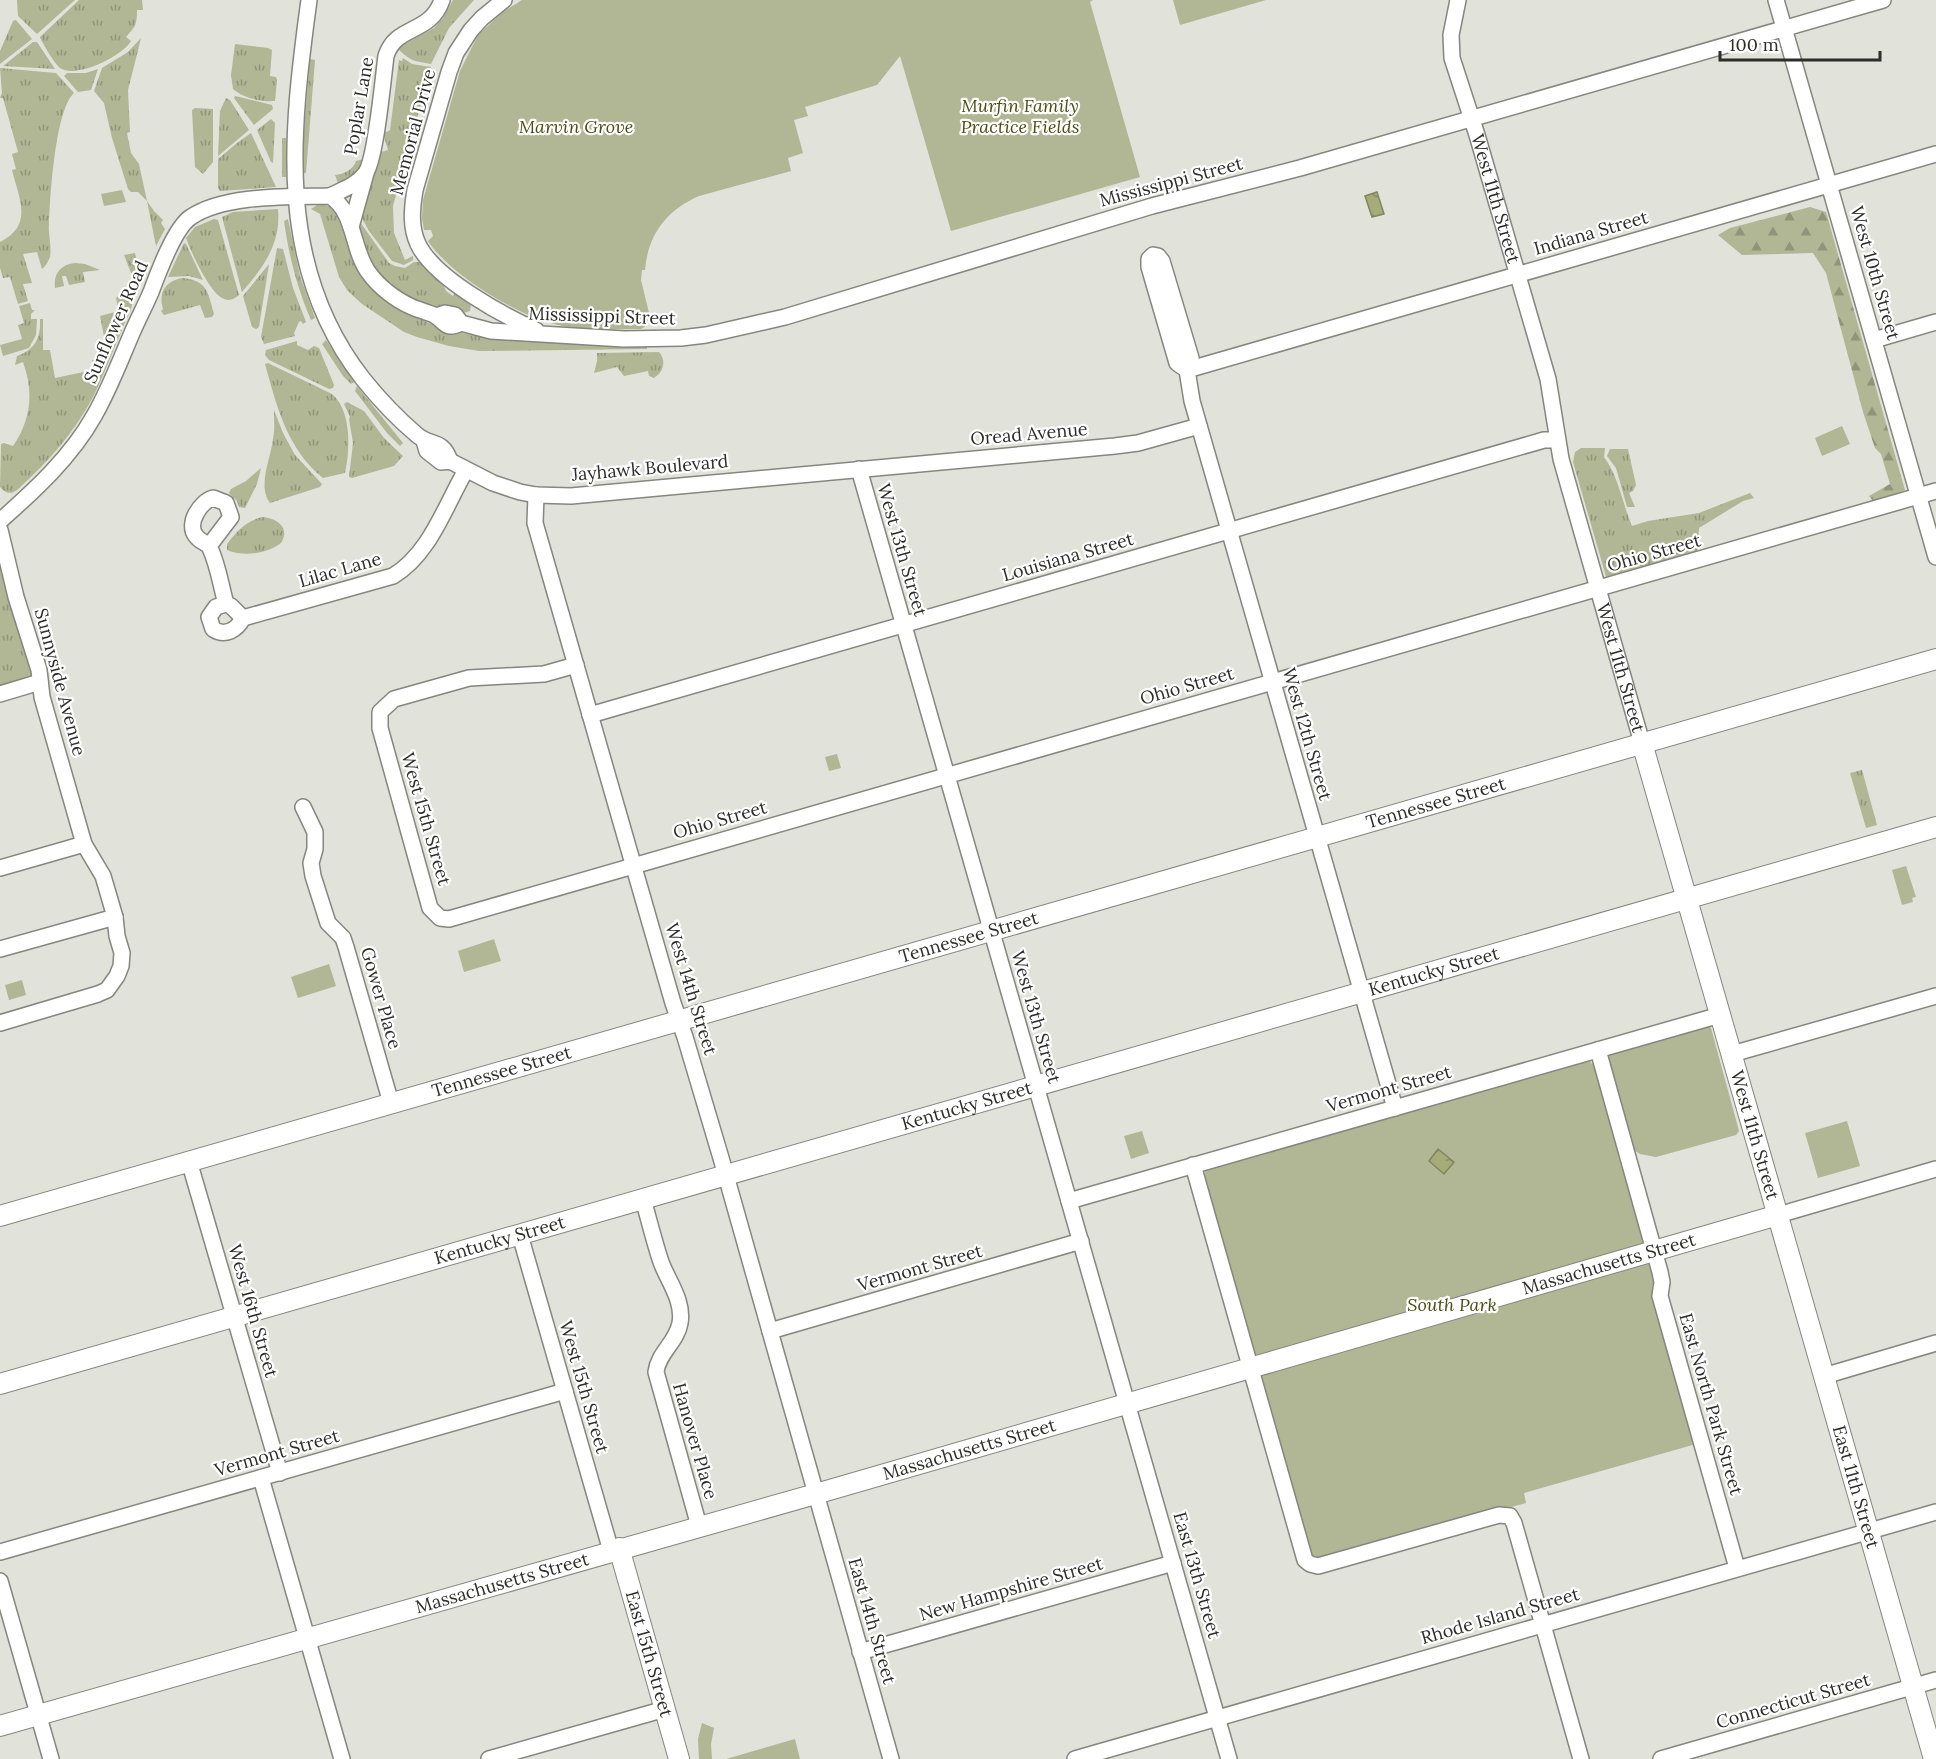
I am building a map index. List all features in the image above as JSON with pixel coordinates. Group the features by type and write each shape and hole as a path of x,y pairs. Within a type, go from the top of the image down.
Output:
{"main road":[{"name":"Tennessee Street","path":"0,1216 1936,659"},
{"name":"West 11th Street","path":"1642,743 1778,1215"},
{"name":"Kentucky Street","path":"0,1384 1936,827"},
{"name":"Massachusetts Street","path":"0,1726 615,1549 816,1494 1778,1215"},
{"name":"East 11th Street","path":"1778,1215 1934,1759"},
{"name":"East 15th Street","path":"615,1549 679,1759"}],"street":[{"name":"Jayhawk Boulevard","path":"309,0 296,104 294,156 296,197 304,256 315,295 349,359 368,385 424,441 435,442 447,451 450,461 466,470 493,483 536,495 571,496 859,469"},
{"name":"Poplar Lane","path":"351,228 373,147 388,50 399,36 428,22 442,0"},
{"name":"Memorial Drive","path":"504,0 471,30 456,53 412,205 414,232 423,253 451,279 513,320 544,333"},
{"name":"West 11th Street","path":"1458,0 1452,21 1452,58 1548,379 1561,459 1642,743"},
{"name":"West 10th Street","path":"1776,0 1936,557"},
{"name":"Mississippi Street","path":"330,196 344,209 361,259 378,284 411,307 436,316 442,324 453,327 468,325 509,333 544,333 570,337 681,338 753,325 1152,206 1300,168 1883,0"},
{"name":"Indiana Street","path":"1187,370 1936,154"},
{"name":"Poplar Lane","path":"330,196 356,183 366,173"},
{"path":"296,197 330,196"},
{"name":"Sunflower Road","path":"0,521 27,497 66,456 93,418 109,389 155,279 182,225 191,217 215,205 235,201 296,197"},
{"name":"West 12th Street","path":"1187,370 1177,363 1149,267 1149,260 1153,255 1158,256 1162,261 1191,358 1187,370 1192,401 1395,1108"},
{"path":"468,325 484,302"},
{"path":"1874,340 1936,322"},
{"name":"Oread Avenue","path":"859,469 1115,446 1138,443 1199,426"},
{"name":"Louisiana Street","path":"590,715 1544,440 1557,440"},
{"name":"West 13th Street","path":"859,469 1127,1402"},
{"name":"Lilac Lane","path":"226,604 216,607 210,613 209,622 213,630 221,633 226,633 236,627 243,618 393,576 404,569 432,534 466,470"},
{"name":"Ohio Street","path":"449,919 1936,491"},
{"name":"West 14th Street","path":"536,495 535,523 633,866 726,1175 816,1494"},
{"name":"Sunnyside Avenue","path":"0,530 16,597 39,670 42,697 84,844 103,876 116,917 117,936 122,953 121,966 113,984 107,990 0,1023"},
{"path":"209,546 226,604 235,609 243,618"},
{"name":"West 15th Street","path":"449,919 440,918 430,908 379,720 383,708 394,699 469,678 544,674 576,666"},
{"path":"0,694 40,682"},
{"name":"Gower Place","path":"303,807 312,822 316,840 311,863 313,876 328,923 343,938 391,1103"},
{"path":"0,868 84,844"},
{"path":"0,949 116,917"},
{"path":"1732,1054 1936,996"},
{"name":"Vermont Street","path":"1069,1201 1720,1015"},
{"name":"East North Park Street","path":"1598,1050 1655,1250 1662,1282 1660,1296 1737,1568"},
{"name":"West 16th Street","path":"189,1161 280,1473"},
{"path":"1193,1165 1302,1552 1310,1564 1318,1566 1499,1515 1510,1515 1581,1759"},
{"name":"Massachusetts Street","path":"1778,1215 1936,1169"},
{"name":"Hanover Place","path":"643,1199 662,1264 681,1313 678,1330 659,1360 656,1372 699,1526"},
{"name":"West 15th Street","path":"520,1234 565,1391 615,1549"},
{"name":"Vermont Street","path":"770,1331 1081,1241"},
{"path":"1824,1376 1936,1343"},
{"name":"Vermont Street","path":"0,1552 565,1391"},
{"name":"East 13th Street","path":"1127,1402 1229,1759"},
{"path":"261,1478 342,1759"},
{"name":"East 14th Street","path":"816,1494 891,1759"},
{"name":"Rhode Island Street","path":"1075,1759 1936,1512"},
{"name":"New Hampshire Street","path":"860,1652 1173,1563"},
{"path":"0,1581 51,1759"},
{"name":"Connecticut Street","path":"1661,1759 1936,1680"},
{"path":"489,1759 665,1709"}],"green space":[{"path":"17,0 75,0 37,34 18,16"},
{"path":"79,0 142,0 143,10 137,10 135,25 126,37 131,41 119,53 87,68 67,71 58,66 40,37"},
{"path":"453,0 474,0 449,28 431,64 407,57 399,50 401,46 434,28 443,18"},
{"name":"Marvin Grove","path":"522,0 1093,0 1090,2 1140,177 951,231 900,56 877,85 805,107 808,116 794,120 803,153 788,158 791,171 699,196 677,208 669,216 655,234 650,245 645,270 642,270 641,280 650,317 647,325 641,329 610,329 558,325 524,313 468,280 438,254 428,241 433,236 431,230 424,230 422,218 423,200 460,71 478,35 503,12"},
{"path":"1173,0 1266,0 1180,25"},
{"path":"16,20 32,39 0,64 0,51 13,21"},
{"path":"141,38 128,90 130,132 127,133 131,153 139,164 147,201 138,192 131,192 128,189 104,103 94,91 102,68 128,52"},
{"path":"33,42 37,42 55,69 3,66"},
{"path":"235,44 272,50 270,76 276,77 277,80 275,101 252,99 233,89 231,75"},
{"path":"403,58 412,64 431,67 393,206 394,233 405,260 413,256 413,260 404,265 392,261 369,231 359,213 379,146 381,152 388,150 382,130 387,132 390,130 399,60 402,61"},
{"path":"310,59 315,60 306,173 303,173 304,129"},
{"path":"0,68 56,73 74,93 62,117 55,155 49,229 50,257 42,269 37,252 23,254 32,283 23,284 28,301 18,304 10,277 3,278 0,268 0,242 17,228 21,219 21,210 12,170 16,169 12,154 18,152 3,98 0,98 2,93"},
{"path":"98,69 91,90 78,92 64,76 67,73 86,73"},
{"path":"235,96 272,105 273,109 254,125 234,98"},
{"path":"226,98 230,100 249,130 218,156 220,111"},
{"path":"195,108 213,109 213,162 203,174 195,167 192,110"},
{"path":"271,119 275,123 273,163 257,130"},
{"path":"251,133 276,187 220,191 218,188 218,159"},
{"path":"282,138 286,138 286,177 282,177"},
{"path":"364,159 359,173 339,186 335,175 348,171 356,161"},
{"path":"122,190 126,202 104,206 101,194"},
{"path":"147,201 163,220 161,223 165,229 156,246"},
{"path":"317,205 328,206 340,217 352,256 361,270 407,311 433,325 480,336 647,344 647,349 479,351 449,346 404,332 362,304 347,290 339,277 320,214 311,209"},
{"path":"1810,207 1826,212 1905,490 1874,502 1869,496 1890,484 1881,454 1875,448 1863,412 1826,273 1813,253 1742,255 1718,235 1730,228"},
{"path":"278,209 274,244 264,264 242,292 222,217 233,212"},
{"path":"214,219 218,220 239,295 231,300 217,294 206,280 186,238 195,227"},
{"path":"288,219 300,276 315,318 311,320 291,259 284,221"},
{"path":"358,219 389,263 405,268 414,262 422,262 443,284 446,291 453,296 456,292 471,303 470,311 463,313 414,301 390,285 392,284 390,282 386,282 369,263 358,227 361,225 358,225"},
{"path":"184,243 203,280 189,276 168,277"},
{"path":"277,248 283,249 293,288 306,322 303,324 299,322 295,336 264,344 261,337"},
{"path":"135,253 140,273 136,276 131,273 124,255"},
{"path":"75,263 100,270 83,272 85,282 69,285 66,276 62,276 64,286 55,288 55,278 59,271 66,265"},
{"path":"269,264 259,327 256,329 252,327 243,296"},
{"path":"182,278 202,284 210,299 214,314 212,317 205,318 200,305 164,315 161,311 163,309 162,293 171,282"},
{"path":"128,287 132,298 130,312 123,327 119,329 122,330 86,410 69,435 39,469 17,490 6,492 0,487 1,444 13,446 24,426 29,406 29,384 23,362 15,365 17,356 36,342 40,319 43,319 43,350 50,350 55,378 93,370 92,360 108,357 100,316 119,311 116,298"},
{"path":"30,303 32,310 35,310 31,314 31,319 37,319 36,335 29,348 3,356 0,345 22,339 18,325 24,323 19,306"},
{"path":"326,340 354,382 351,384 322,344"},
{"path":"297,341 297,345 308,350 314,346 319,348 334,385 333,388 329,389 269,360 265,355 266,350"},
{"path":"659,352 663,359 663,366 654,378 649,376 648,371 624,376 617,367 594,373 597,353"},
{"path":"268,363 332,394 339,401 348,431 345,473 323,478 300,454 279,411 265,364"},
{"path":"357,386 403,443 400,446 387,433 355,391"},
{"path":"347,402 364,411 384,438 403,456 394,466 349,477 353,443 350,417 344,404"},
{"path":"274,410 295,455 322,484 320,487 270,503 266,496 265,480 274,435"},
{"path":"1842,426 1850,444 1822,456 1815,438"},
{"path":"1581,448 1605,448 1604,457 1617,482 1632,526 1648,521 1699,513 1750,493 1754,498 1743,501 1699,528 1697,554 1607,580 1573,462 1575,452"},
{"path":"1610,449 1628,449 1636,485 1629,493 1635,507 1627,507 1616,468 1607,456"},
{"path":"261,468 257,484 245,508 239,507 237,501 229,493 231,489 246,481"},
{"path":"262,517 277,521 283,528 284,537 281,543 269,550 255,553 227,550 227,544 238,531 251,521"},
{"path":"0,553 33,674 26,680 0,688"},
{"path":"837,754 841,768 829,771 825,757"},
{"path":"1862,770 1877,825 1866,828 1850,773"},
{"path":"1906,866 1916,897 1912,898 1913,902 1902,905 1892,870"},
{"path":"494,939 501,961 464,972 458,951"},
{"path":"329,964 336,986 298,998 291,977"},
{"path":"22,980 26,995 9,1000 5,985"},
{"path":"1708,1025 1711,1028 1739,1131 1736,1135 1656,1157 1640,1154 1632,1149 1605,1056 1607,1053"},
{"name":"South Park","path":"1587,1059 1596,1067 1655,1280 1652,1287 1653,1295 1696,1444 1524,1493 1526,1503 1316,1561 1307,1552 1203,1178 1206,1169"},
{"path":"1847,1121 1860,1166 1818,1178 1805,1133"},
{"path":"1142,1131 1149,1153 1131,1159 1124,1136"},
{"path":"702,1723 714,1728 711,1744 712,1759 699,1759 698,1739"},
{"path":"795,1739 800,1759 726,1759"}],"water":[{"path":"1377,192 1384,214 1372,217 1365,196"},
{"path":"1438,1149 1454,1162 1444,1174 1429,1161"}],"park label":[{"name":"Murfin Family Practice Fields","path":"1020,116"}]}
